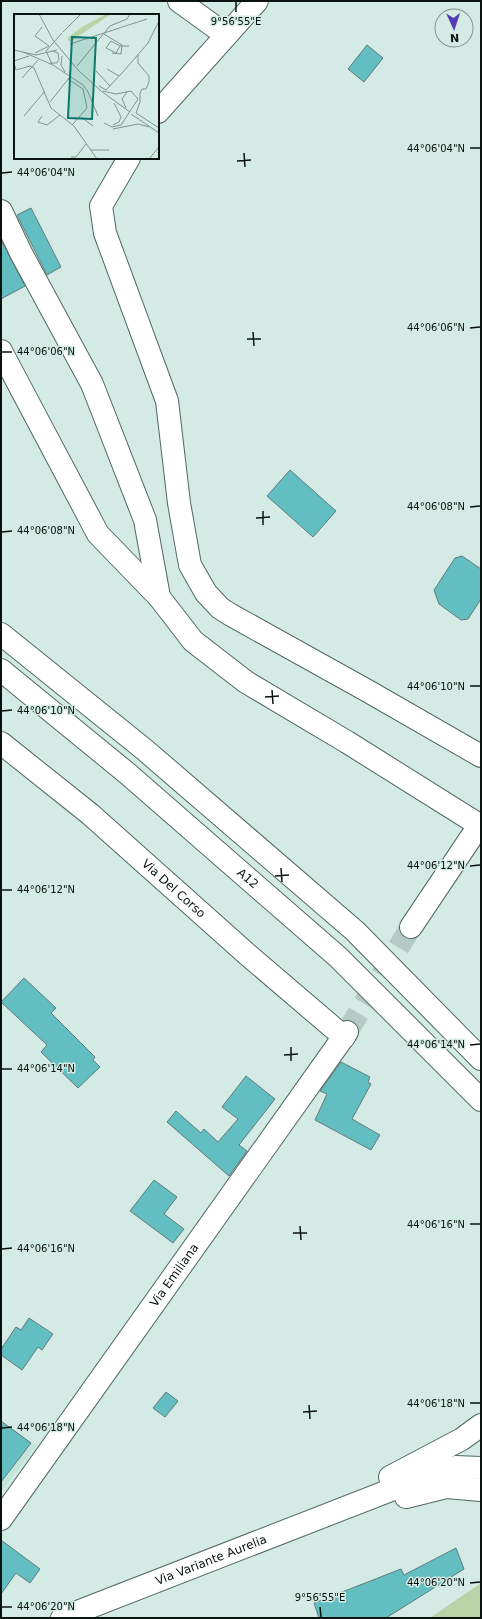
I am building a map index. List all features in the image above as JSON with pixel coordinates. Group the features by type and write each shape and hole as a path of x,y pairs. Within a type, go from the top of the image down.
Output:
{"main road":[{"path":"179,1 226,35"},
{"path":"159,111 256,1"},
{"path":"128,159 101,206 105,233 167,401 179,503 190,565 198,581 213,601 231,615 481,756"},
{"path":"1,211 21,253 92,384 145,520 160,597"},
{"path":"1,351 98,534 160,597 193,641 246,682 347,742 476,831 411,927"},
{"path":"1,634 145,750 355,931 481,1059"},
{"name":"A12","path":"1,670 128,774 338,956 481,1100"},
{"name":"Via Del Corso","path":"1,742 90,814 248,955 346,1035"},
{"name":"Via Emiliana","path":"1,1519 346,1035"},
{"path":"481,1425 462,1439 366,1489 360,1502 384,1504 446,1486 481,1490"},
{"name":"Via Variante Aurelia","path":"62,1618 449,1469 455,1467 481,1468"}],"shaded area":[{"path":"1,1421 36,1446 1,1492 1,1466 9,1472 31,1443"}],"green space":[{"path":"481,1583 481,1618 430,1618"}],"building":[{"path":"367,45 383,58 364,82 348,69"},
{"path":"31,208 61,267 47,275 17,215"},
{"path":"1,240 25,286 1,299"},
{"path":"290,470 336,511 313,537 267,496"},
{"path":"462,556 481,569 481,599 468,619 461,620 439,604 434,590 455,558"},
{"path":"24,978 56,1008 51,1013 95,1057 93,1060 100,1067 78,1088 41,1052 47,1045 1,1002"},
{"path":"341,1062 370,1077 368,1082 371,1084 352,1119 380,1135 371,1150 315,1120 327,1094 320,1091"},
{"path":"246,1076 275,1099 239,1145 247,1151 229,1176 167,1122 176,1111 201,1133 204,1129 218,1142 238,1119 222,1107"},
{"path":"154,1180 177,1197 164,1214 184,1229 173,1243 130,1211"},
{"path":"29,1318 53,1334 42,1350 38,1347 22,1370 1,1355 1,1349 16,1327 21,1330"},
{"path":"166,1392 178,1401 165,1417 153,1408"},
{"path":"1,1421 31,1443 1,1482"},
{"path":"1,1540 40,1569 30,1583 16,1573 1,1594"},
{"path":"456,1548 464,1569 386,1618 319,1618 314,1603 401,1569 404,1575"}],"tunnel":[{"path":"347,1032 411,927"}]}
